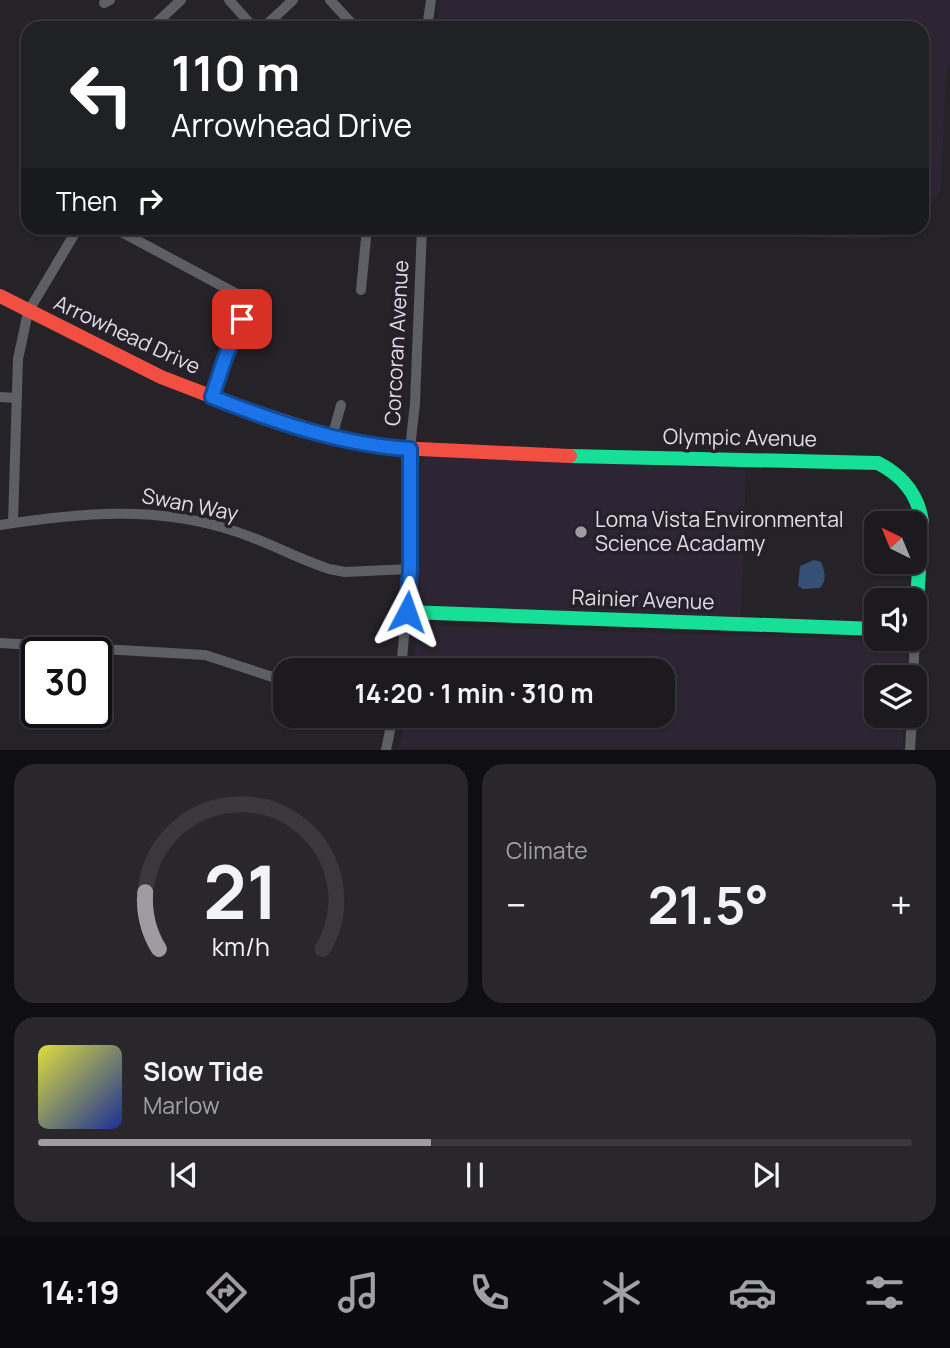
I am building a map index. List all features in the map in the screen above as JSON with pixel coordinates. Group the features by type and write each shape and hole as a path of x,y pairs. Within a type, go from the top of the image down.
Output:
{"street":[{"path":"158,21 181,0"},
{"path":"229,0 248,21"},
{"path":"270,21 293,0"},
{"path":"330,0 350,21"},
{"path":"429,21 431,0"},
{"path":"13,523 18,359 28,312 74,235"},
{"path":"127,235 250,301 226,355 212,397"},
{"path":"361,290 366,235"},
{"name":"Corcoran Avenue","path":"402,658 410,569 410,449 415,403 422,235"},
{"name":"Arrowhead Drive","path":"0,296 161,377 212,397 332,437 376,447 410,449"},
{"path":"0,397 17,398"},
{"path":"332,437 341,405"},
{"name":"Olympic Avenue","path":"410,449 598,457 878,463 901,478 921,506 918,588"},
{"name":"Swan Way","path":"0,524 89,513 141,514 203,523 234,531 329,569 345,572 410,569"},
{"name":"Rainier Avenue","path":"407,612 864,629"},
{"path":"0,643 205,655 273,677"},
{"path":"386,750 389,728"},
{"path":"910,750 911,728"}],"shaded area":[{"path":"439,0 950,0 950,66 946,71 941,190 929,206 929,21 438,21"},
{"path":"730,235 892,235 876,240"},
{"name":"Loma Vista Environmental Science Acadamy","path":"431,454 746,470 741,617 424,605 418,601 416,594 419,468"},
{"path":"422,625 864,640 864,651 906,651 906,665 864,665 864,728 904,728 903,749 398,749 404,728 675,728 675,658 414,658 417,631"}],"water":[{"path":"814,560 821,562 824,582 820,588 803,589 798,586 800,566"}],"traffic: fast":[{"path":"570,456 878,463 902,480 913,494 920,512 922,522 918,588"},
{"path":"407,612 864,629"}],"traffic: jam":[{"path":"0,296 161,377 332,437 376,447 570,456"}],"place":[{"name":"Loma Vista Environmental Science Acadamy","path":"581,532"}],"route":[{"path":"242,319 212,397 332,437 376,447 410,449 410,569 407,612"}]}
